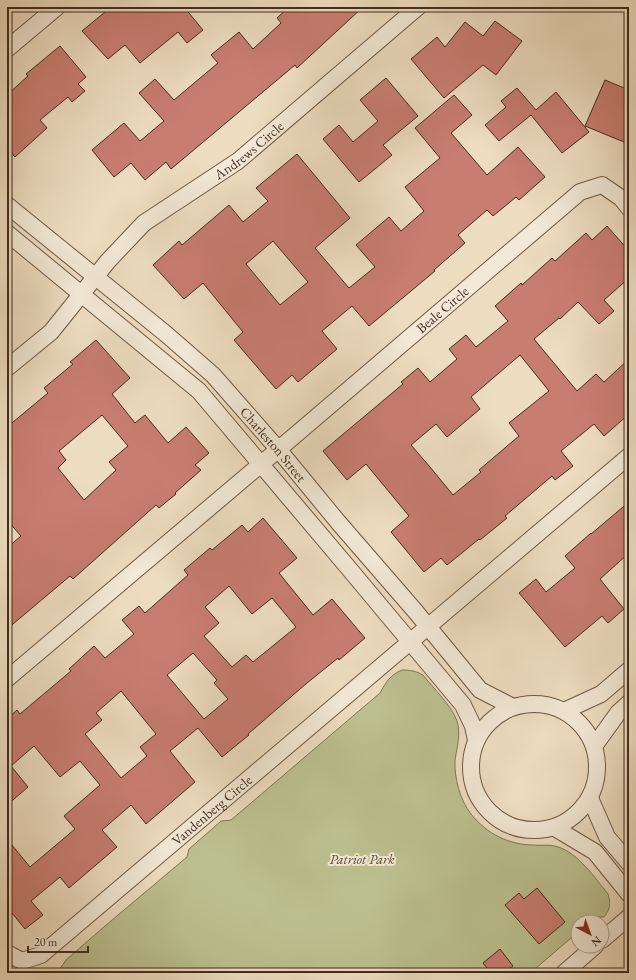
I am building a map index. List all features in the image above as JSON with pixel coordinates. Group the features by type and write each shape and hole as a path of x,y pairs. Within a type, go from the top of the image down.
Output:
{"street":[{"path":"7,49 57,7"},
{"name":"Andrews Circle","path":"7,368 51,332 108,261 144,223 238,161 418,7"},
{"name":"Beale Circle","path":"260,464 580,192 602,185 621,198 629,208"},
{"name":"Charleston Street","path":"7,205 166,334 213,375 278,449 338,522 428,626 480,690 513,707"},
{"name":"Charleston Street","path":"7,233 199,392 463,705 476,740"},
{"path":"410,642 629,456"},
{"path":"7,679 260,464"},
{"name":"Vandenberg Circle","path":"7,953 22,960 40,955 410,642"},
{"path":"564,711 600,694 629,670"},
{"path":"594,745 618,713 629,703"},
{"path":"539,704 564,711 581,725 594,745 597,772 590,798 576,816 555,828 530,830 506,823 487,808 473,787 470,763 476,740 492,720 513,707 539,704"},
{"path":"590,798 607,837 629,863"},
{"path":"555,828 595,852 629,894"},
{"path":"610,933 629,917"},
{"path":"564,973 586,954"}],"green space":[{"name":"Patriot Park","path":"402,670 408,670 423,675 447,703 455,715 459,731 455,760 457,781 461,796 467,808 477,821 491,833 499,837 516,843 555,846 565,850 579,860 608,894 609,906 606,914 570,914 570,939 535,969 533,973 57,973 66,960 187,857 189,849 221,821 231,820 380,693 384,685 394,674"}],"building":[{"path":"111,7 184,7 203,30 187,43 178,32 140,63 125,45 108,59 82,31"},
{"path":"289,7 363,7 297,68 295,65 171,169 166,162 145,180 131,163 114,177 92,150 124,123 140,141 164,121 139,93 155,79 174,100 218,63 211,55 239,32 253,49 281,23 277,18"},
{"path":"495,21 522,41 496,75 483,65 444,98 411,59 437,37 445,47 465,22 483,36"},
{"path":"60,46 86,77 78,84 85,91 72,102 68,97 40,120 47,128 15,157 7,148 7,95 28,76 26,74"},
{"path":"386,78 418,116 383,145 392,155 359,182 323,139 339,125 353,142 378,121 360,100"},
{"path":"605,80 629,90 629,131 624,142 585,126"},
{"path":"517,88 536,110 556,92 589,132 562,153 531,115 499,141 485,125 506,107 501,101"},
{"path":"454,95 472,115 451,133 487,175 518,147 545,177 519,200 516,197 493,216 487,210 458,235 465,243 434,270 435,271 369,326 352,306 322,331 337,349 298,382 292,375 276,389 234,340 243,332 203,283 184,299 153,265 179,241 182,245 229,205 243,222 268,201 256,188 297,154 350,218 315,248 349,288 375,267 356,245 389,217 401,231 424,211 405,187 440,158 415,128","holes":["273,241 308,282 280,305 246,264"]},
{"path":"607,226 629,251 629,278 604,300 614,311 599,324 578,302 560,319 559,318 534,339 577,391 596,374 604,382 629,359 629,414 604,436 594,424 561,451 573,466 555,480 552,476 505,516 507,518 447,565 441,558 424,572 391,532 409,516 366,464 347,480 323,451 403,384 401,382 418,368 430,382 457,359 449,349 466,335 476,347 508,321 495,306 521,283 522,285 552,258 555,261 586,233 592,240","holes":["520,355 549,391 509,423 519,436 479,470 481,472 453,495 411,445 436,424 447,437 480,409 471,397"]},
{"path":"96,340 130,378 112,394 135,423 145,415 168,443 186,427 209,453 195,465 201,470 175,493 176,494 159,508 156,505 73,579 70,576 7,629 7,548 21,536 7,520 7,427 48,393 44,388 73,364 70,362","holes":["102,415 128,446 109,462 116,470 84,500 58,468 66,460 59,451"]},
{"path":"629,502 629,553 600,579 624,609 608,623 602,616 565,647 519,593 536,579 546,592 575,568 565,556"},
{"path":"263,518 297,558 279,573 313,615 332,599 365,638 339,660 338,658 307,683 222,757 198,728 170,751 195,782 146,824 131,805 102,830 117,847 69,888 60,877 31,901 43,915 25,929 7,907 7,839 30,867 75,829 64,816 100,785 80,761 60,777 34,746 11,766 28,787 7,805 7,719 17,710 20,714 71,671 69,669 94,646 105,658 134,634 122,620 139,606 145,613 188,575 184,570 210,548 212,550 242,525 248,532","holes":["229,586 252,614 272,598 296,627 253,662 246,655 232,667 204,636 219,623 205,607","193,653 217,680 214,683 228,699 204,719 167,675","121,691 156,734 140,747 147,756 121,778 85,734 102,720 96,713"]},
{"path":"537,888 565,922 539,944 505,905 519,893 524,899"},
{"path":"500,949 513,966 504,973 491,973 483,963"}]}
